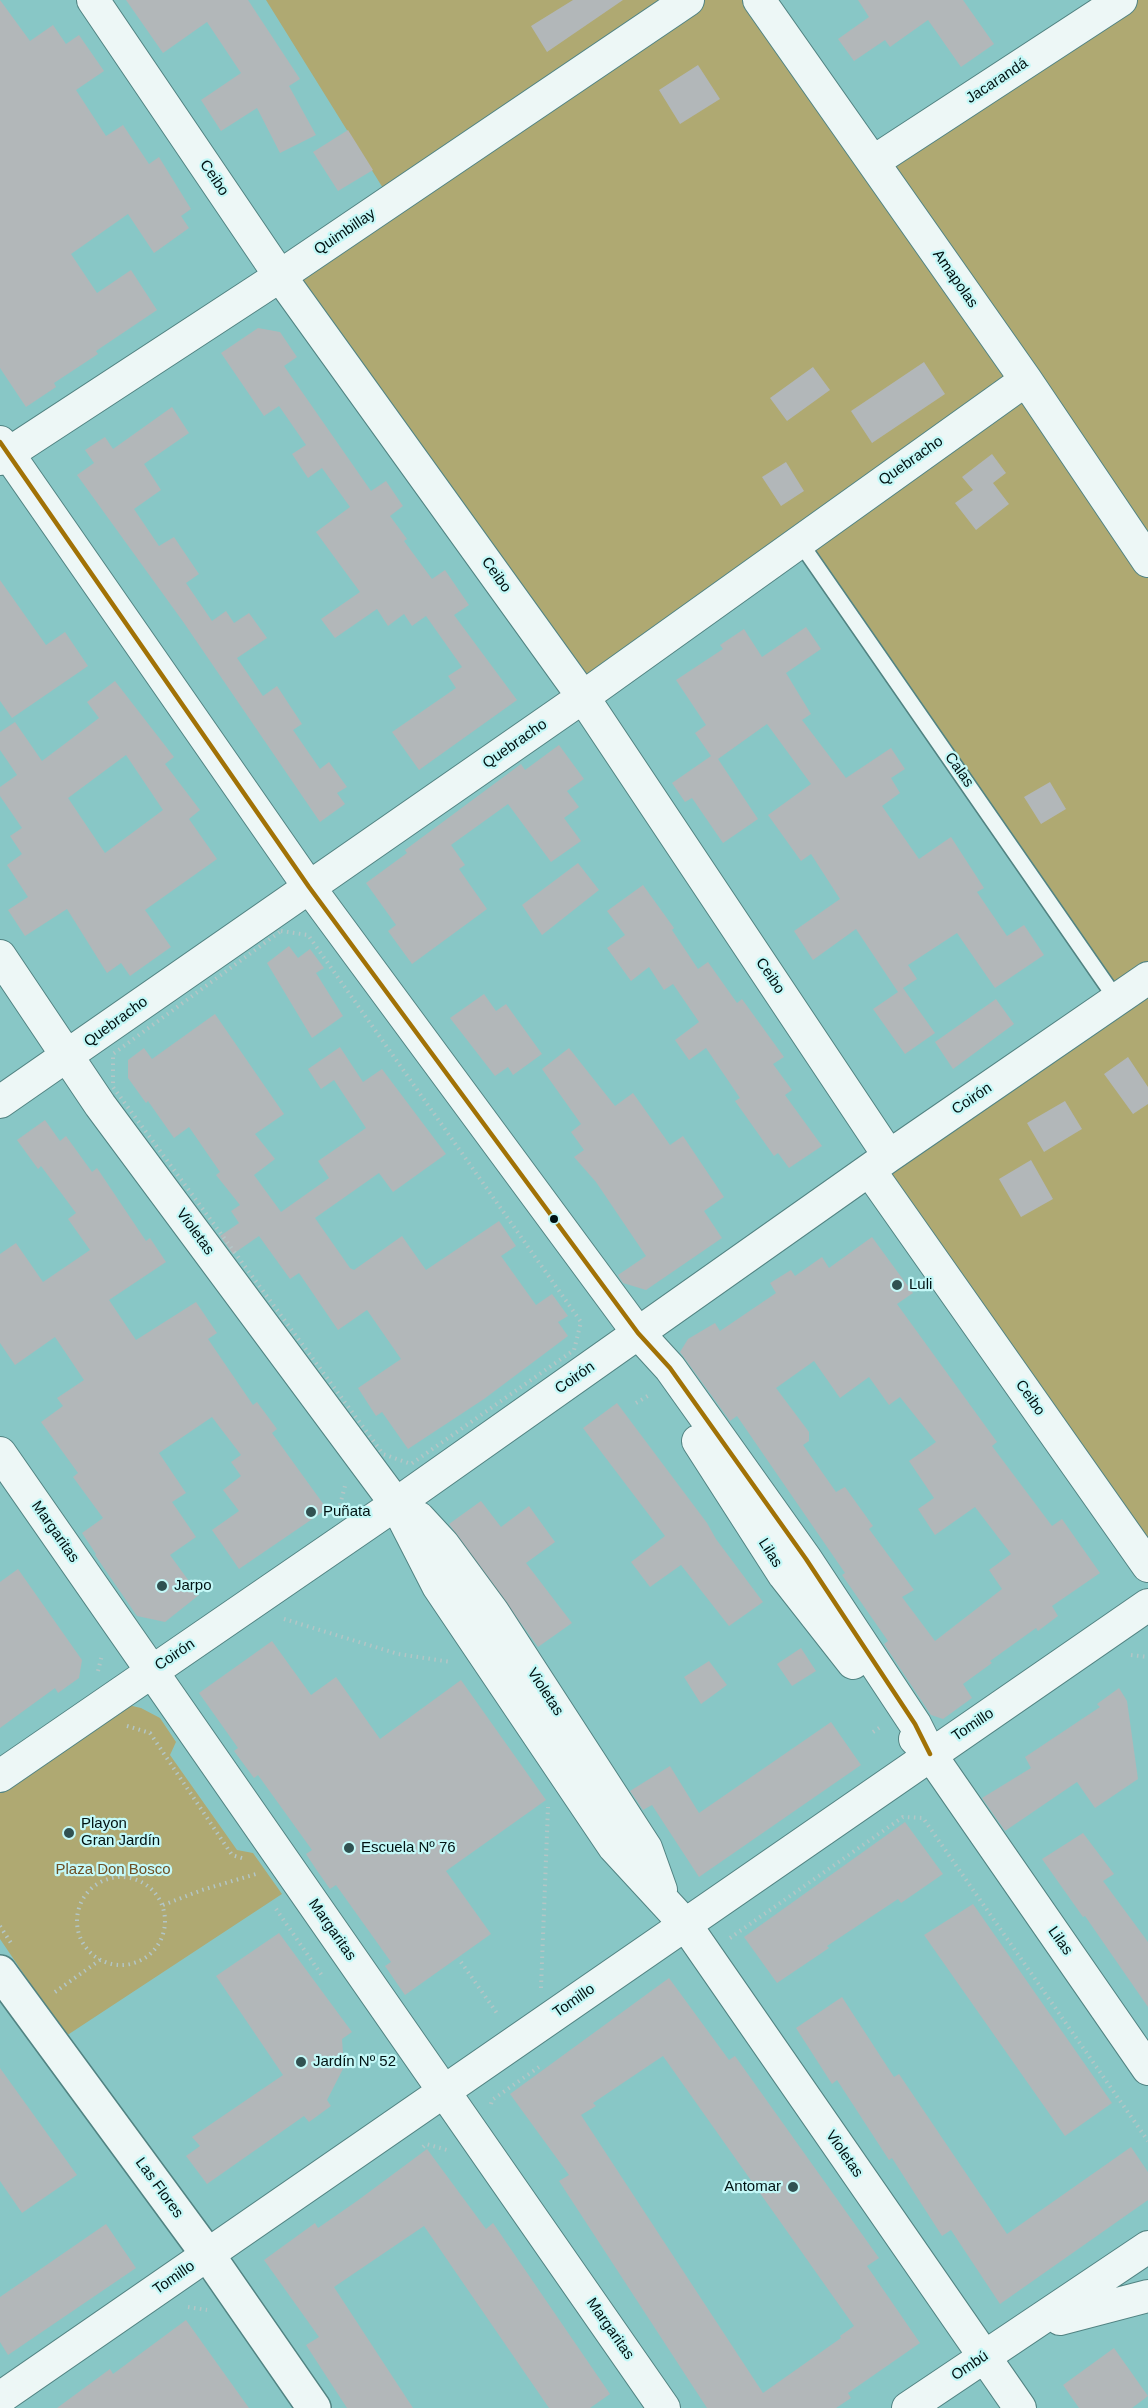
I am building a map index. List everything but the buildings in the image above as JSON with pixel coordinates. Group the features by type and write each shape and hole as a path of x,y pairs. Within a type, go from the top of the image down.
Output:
{"street":[{"name":"Ceibo","path":"93,0 280,276 583,697 879,1164 1148,1566"},
{"name":"Quimbillay","path":"3,452 280,276 688,0"},
{"name":"Jacarandá","path":"873,162 1121,0"},
{"name":"Amapolas","path":"766,3 1148,561"},
{"name":"Quebracho","path":"0,1102 583,697 1026,380"},
{"name":"Lilas","path":"3,452 309,887 638,1333 660,1383 784,1575 890,1711 930,1754 1148,2069"},
{"name":"Violetas","path":"0,956 67,1057 396,1504 438,1586 614,1847 685,1924 1020,2408"},
{"name":"Coirón","path":"0,1776 396,1504 1148,978"},
{"name":"Margaritas","path":"0,1453 664,2408"},
{"name":"Tomillo","path":"0,2398 1148,1605"},
{"name":"Las Flores","path":"6,1958 314,2408"},
{"name":"Ombú","path":"909,2408 1148,2247"},
{"name":"Ombú","path":"1033,2326 1148,2296"}],"lane":[{"name":"Calas","path":"799,541 1117,1000"}],"path":[{"path":"281,931 308,935 581,1322 574,1350 411,1464 383,1454 113,1087 113,1054 281,931"},
{"path":"632,1397 642,1412"},
{"path":"276,1616 296,1625 388,1652 459,1663"},
{"path":"1120,1654 1148,1657"},
{"path":"119,1724 150,1733 232,1855 253,1861"},
{"path":"866,1725 879,1740"},
{"path":"549,1800 540,1996 550,1990"},
{"path":"730,1936 903,1817 923,1818 1148,2141"},
{"path":"256,1867 262,1881"},
{"path":"163,1905 202,1890 259,1873"},
{"path":"112,1877 131,1878 150,1887 163,1905 165,1928 156,1950 144,1959 126,1966 108,1964 82,1944 78,1934 76,1916 89,1890 112,1877"},
{"path":"275,1906 325,1980"},
{"path":"0,1926 6,1958"},
{"path":"49,1997 100,1960"},
{"path":"461,1962 503,2022"},
{"path":"492,2100 521,2080"}],"green space":[{"path":"266,0 759,0 873,162 1121,0 1148,0 1148,1566 870,1171 1117,1000 799,541 583,697 280,276 391,201"},
{"name":"Plaza Don Bosco","path":"128,1705 141,1708 160,1718 176,1742 170,1755 237,1850 253,1853 282,1894 66,2036 0,1939 0,1790"}],"transit line":[{"path":"0,442 309,887 638,1333 670,1368 806,1559 915,1724 930,1754"}],"place":[{"name":"Luli","path":"897,1285"},
{"name":"Puñata","path":"311,1512"},
{"name":"Jarpo","path":"162,1586"},
{"name":"Playon Gran Jardín","path":"69,1833"},
{"name":"Escuela Nº 76","path":"349,1848"},
{"name":"Jardín Nº 52","path":"301,2062"},
{"name":"Antomar","path":"793,2187"}]}
